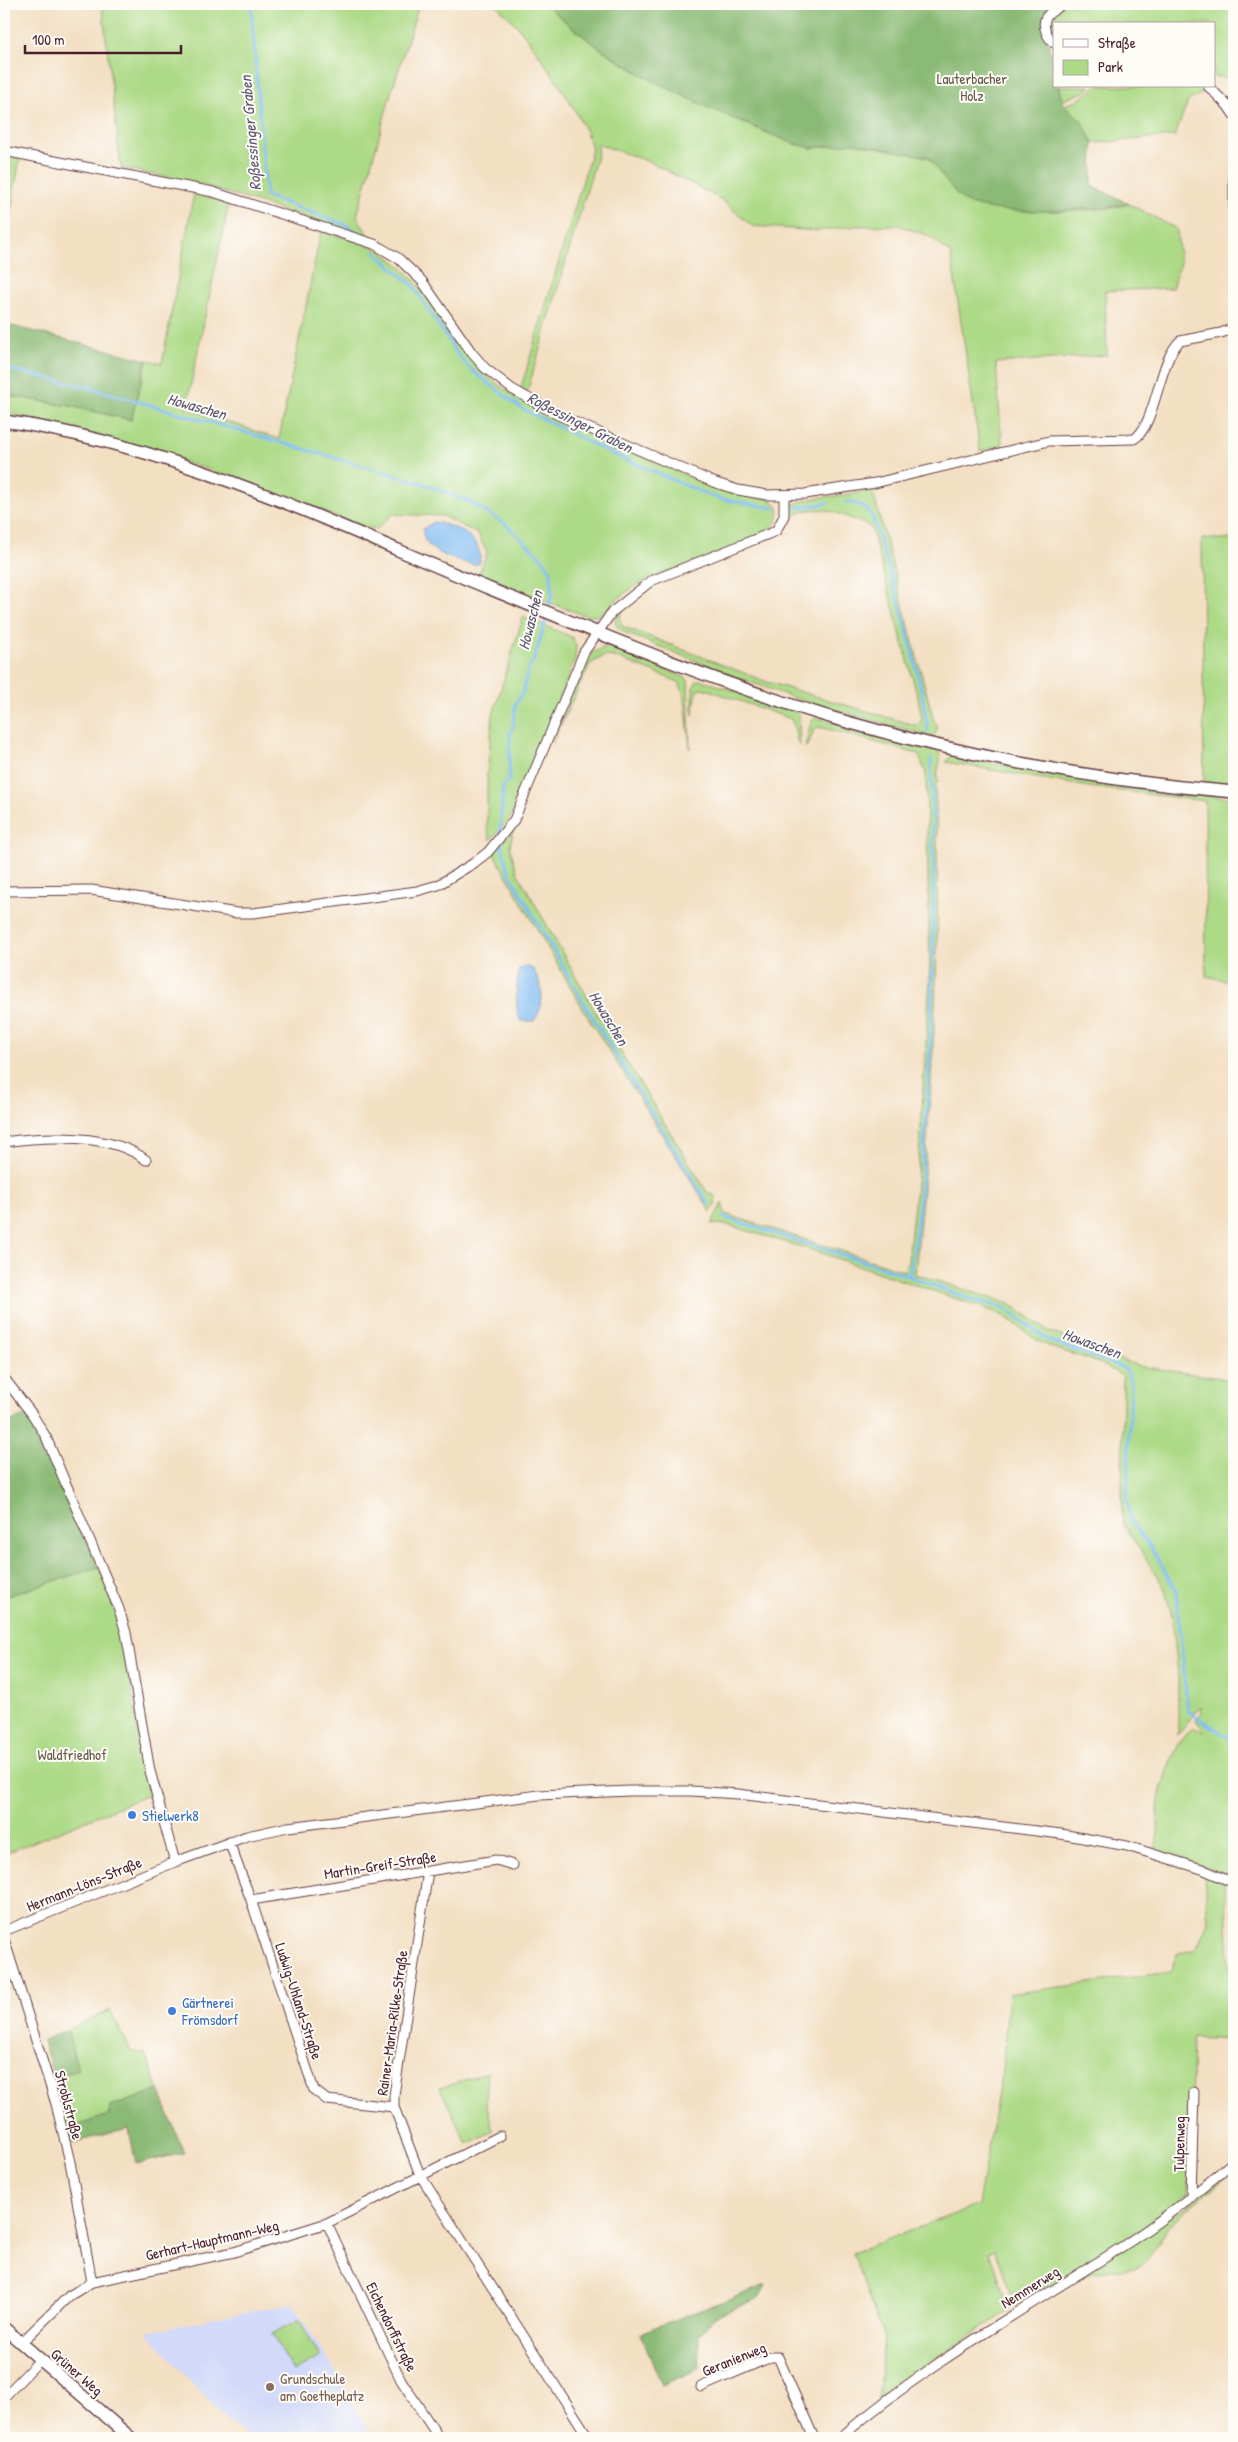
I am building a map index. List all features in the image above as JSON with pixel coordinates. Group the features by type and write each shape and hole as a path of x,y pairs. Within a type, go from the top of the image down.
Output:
{"street":[{"path":"1053,42 1046,34 1045,20 1046,16 1062,4"},
{"path":"1210,88 1228,104 1234,115"},
{"path":"4,150 213,192 374,244 398,258 422,281 472,353 485,368 512,389 556,414 713,482 751,493 784,496 875,483 1049,441 1134,439 1144,427 1169,357 1176,344 1180,341 1221,333 1234,328"},
{"path":"1234,179 1234,220"},
{"path":"4,421 66,432 133,449 222,480 289,505 530,606 743,688 830,717 957,750 1088,775 1234,792"},
{"path":"4,891 83,889 237,913 253,913 417,891 456,875 474,863 507,831 522,804 584,652 597,632 623,601 651,581 776,531 784,516 784,496"},
{"path":"4,1142 78,1139 135,1151 146,1160"},
{"path":"4,1378 32,1414 46,1437 117,1602 126,1633 150,1771 175,1862"},
{"name":"Hermann-Löns-Straße","path":"4,1931 175,1862 264,1831 539,1795 692,1791 748,1796 1060,1834 1154,1854 1234,1883"},
{"name":"Ludwig-Uhland-Straße","path":"229,1842 251,1900 314,2090 327,2100 394,2107"},
{"name":"Martin-Greif-Straße","path":"251,1900 496,1860 513,1865"},
{"name":"Rainer-Maria-Rilke-Straße","path":"420,2176 394,2107 395,2086 428,1870"},
{"name":"Stroblstraße","path":"4,1939 56,2104 75,2189 92,2282"},
{"name":"Tulpenweg","path":"1191,2196 1194,2092"},
{"name":"Gerhart-Hauptmann-Weg","path":"21,2343 69,2296 92,2282 234,2252 328,2223 500,2136"},
{"name":"Nemmerweg","path":"840,2438 866,2415 928,2369 1014,2312 1124,2246 1234,2161"},
{"path":"420,2176 589,2438"},
{"name":"Eichendorffstraße","path":"328,2223 401,2380 439,2438"},
{"name":"Grüner Weg","path":"4,2328 131,2438"},
{"name":"Geranienweg","path":"701,2387 771,2357 778,2357 814,2438"},
{"path":"4,2397 40,2360"}],"shaded area":[{"name":"Grundschule am Goetheplatz","path":"292,2303 331,2364 372,2438 248,2438 217,2410 148,2334 151,2331"}],"green space":[{"path":"102,4 419,4 389,100 357,216 369,237 195,183 121,168"},
{"path":"495,4 546,4 602,50 632,69 695,102 795,144 812,148 854,143 928,157 964,201 1002,209 1062,211 1105,209 1129,204 1177,229 1180,263 1172,288 1105,291 1107,355 996,363 1002,446 980,451 951,254 929,236 898,225 857,226 816,231 752,226 722,200 650,162 598,144 597,156 527,392 521,388 592,150 582,123 549,70 516,25"},
{"name":"Lauterbacher Holz","path":"546,4 1058,4 1047,14 1047,38 1053,65 1053,88 1059,88 1064,105 1081,120 1093,143 1092,186 1129,204 1045,211 1020,211 978,206 960,198 928,157 854,143 812,148 795,144 695,102 663,86 602,50"},
{"path":"1065,4 1234,4 1234,78 1216,77 1216,22 1053,22 1053,39 1049,34 1048,19"},
{"path":"1059,88 1088,88 1086,91 1062,101"},
{"path":"1093,88 1205,88 1206,91 1188,101 1175,136 1093,143 1081,121 1064,105 1077,101"},
{"path":"4,155 20,158 4,250"},
{"path":"194,193 229,203 186,408 279,439 321,231 368,245 382,252 397,264 423,291 455,338 479,368 493,381 516,397 541,411 710,486 753,497 770,499 776,504 779,511 777,522 750,540 733,548 640,583 598,616 586,616 478,576 487,553 478,534 443,516 393,514 377,529 366,528 277,494 142,448 51,423 4,413 4,395 70,406 131,420 147,360 162,363"},
{"path":"4,324 147,360 131,420 70,406 4,395"},
{"path":"872,489 934,721 937,724 937,730 933,737 803,701 628,634 617,627 615,620 624,606 620,618 622,626 767,682 919,725 922,718 918,698 871,527 843,515 823,510 804,511 794,516 789,515 792,505 809,499 852,494"},
{"path":"1202,539 1234,539 1234,786 1204,783"},
{"path":"523,617 572,637 576,646 575,659 523,792 508,822 490,840 487,827 487,774 493,715"},
{"path":"602,648 611,648 686,678 688,681 690,749 685,697 679,682 615,657 604,656 590,664 552,743 589,655"},
{"path":"701,680 795,711 799,716 800,746 791,719 703,688 697,690 693,715 693,688 697,681"},
{"path":"816,717 864,733 940,752 938,782 935,785 938,908 934,1030 915,1274 1010,1304 1048,1331 1138,1366 1234,1380 1234,1877 1157,1851 1159,1800 1171,1760 1188,1732 1194,1728 1205,1732 1196,1720 1202,1712 1201,1706 1178,1735 1178,1676 1172,1615 1164,1587 1124,1525 1122,1516 1123,1377 1094,1361 1044,1344 995,1312 815,1251 728,1225 712,1224 722,1203 725,1214 904,1271 908,1261 919,1156 930,977 926,773 918,754 828,729 818,727 814,730 808,745 805,747 811,722"},
{"path":"952,755 1093,781 1163,791 1234,798 1234,982 1206,976 1205,801 1089,787 946,762"},
{"path":"513,831 510,847 517,872 594,1009 707,1192 715,1196 715,1205 711,1212 586,1014 494,854 495,850"},
{"path":"27,1415 53,1465 99,1567 4,1597 4,1424"},
{"name":"Waldfriedhof","path":"99,1567 122,1628 146,1781 150,1794 4,1854 4,1597"},
{"path":"1204,1874 1225,1883 1233,2039 1193,2037 1189,2193 1142,2229 1018,2305 1015,2303 994,2250 989,2252 1010,2310 927,2365 878,2401 884,2337 852,2253 978,2205 1002,2070 1009,1994 1170,1972 1177,1954 1196,1949 1208,1922"},
{"path":"110,2010 131,2051 145,2054 159,2090 110,2107 109,2115 67,2129 54,2077 78,2070 67,2030"},
{"path":"67,2030 78,2070 54,2077 43,2040"},
{"path":"488,2072 486,2102 493,2131 467,2144 440,2088"},
{"path":"159,2090 184,2153 136,2164 129,2129 70,2143 67,2129 109,2115 110,2107"},
{"path":"1234,2167 1234,2171 1188,2207 1166,2230 1150,2256 1141,2265 1134,2268 1095,2272 1075,2279 1185,2207"},
{"path":"766,2285 759,2298 715,2317 699,2335 700,2368 662,2385 640,2333"},
{"path":"299,2319 320,2357 293,2372 272,2334"}],"water":[{"path":"434,522 451,526 473,540 480,554 480,563 474,565 449,557 441,554 428,544 424,537 423,529"},
{"path":"524,966 533,969 541,988 542,1002 534,1021 521,1021 517,1011 518,974 519,969"}],"waterway":[{"name":"Roßessinger Graben","path":"251,4 266,196 346,225 355,231"},
{"name":"Roßessinger Graben","path":"375,252 413,286 460,358 474,372 521,408 608,452 699,491 720,499 774,508"},
{"name":"Howaschen","path":"4,368 91,388 422,483 470,502 504,523 543,559 551,571 552,594 548,610"},
{"path":"846,502 861,505 872,516 912,648 928,730"},
{"path":"797,508 828,503"},
{"name":"Howaschen","path":"500,834 503,786 509,780 510,733 514,724 515,705 523,692 528,669 534,660 547,616"},
{"path":"909,1276 915,1243 928,1096 933,904 931,759"},
{"name":"Howaschen","path":"500,840 509,873 588,1010 709,1205"},
{"name":"Howaschen","path":"723,1217 909,1276 964,1297 1005,1308 1048,1340 1124,1368 1128,1373 1131,1385 1127,1500 1131,1522 1150,1546 1176,1590 1188,1711 1234,1741"}],"place":[{"name":"Stielwerk8","path":"132,1815"},
{"name":"Gärtnerei Frömsdorf","path":"172,2011"},
{"name":"Grundschule am Goetheplatz","path":"270,2387"}]}
